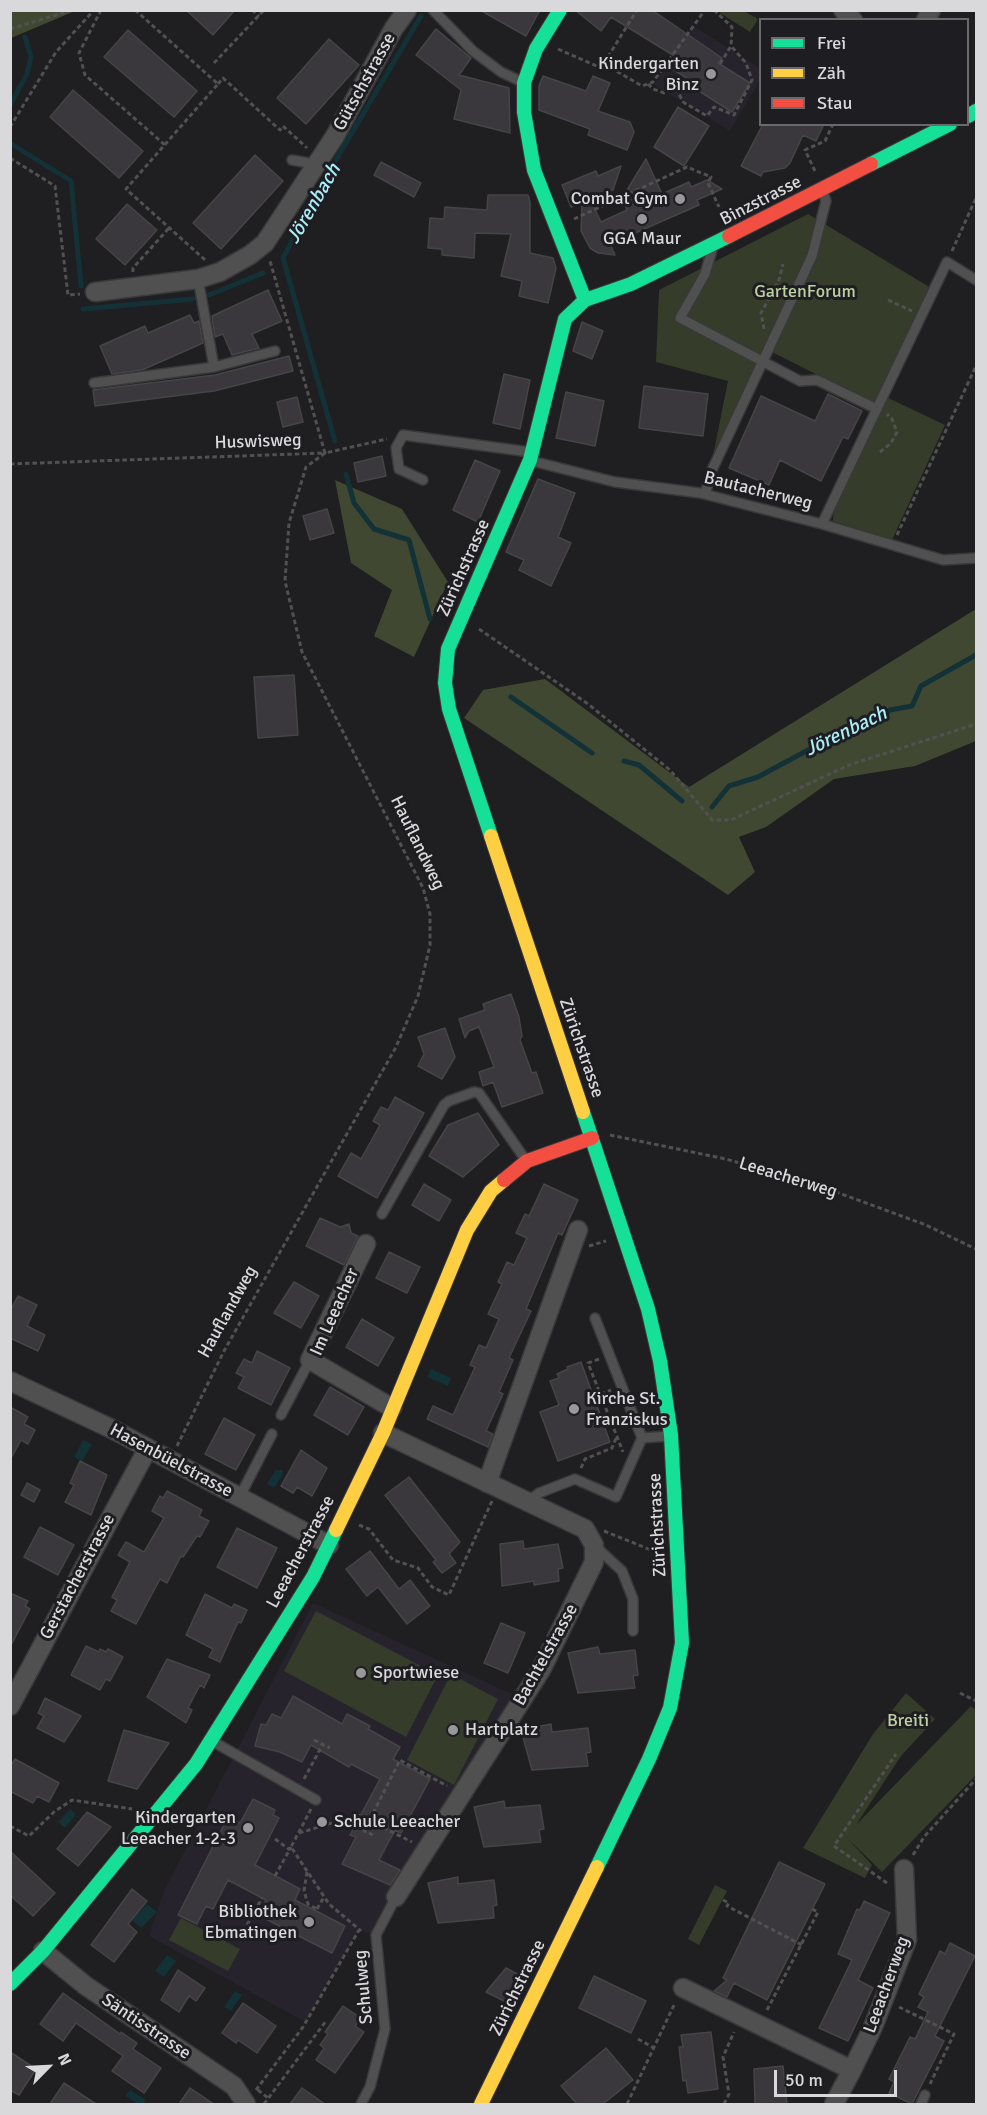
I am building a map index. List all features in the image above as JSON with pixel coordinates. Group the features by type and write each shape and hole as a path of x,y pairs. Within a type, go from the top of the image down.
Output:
{"main road":[{"path":"560,10 536,49 524,83 524,112 534,170 585,300"},
{"name":"Binzstrasse","path":"585,300 641,279 713,245 820,184 946,126"},
{"name":"Zürichstrasse","path":"482,2104 649,1759 670,1708 682,1643 671,1435 660,1361 648,1309 449,709 445,683 448,649 531,456 566,319 573,309 585,300"},
{"name":"Leeacherstrasse","path":"10,1984 43,1952 154,1817 212,1741 312,1577 383,1433 467,1230 491,1191 527,1161 592,1138"}],"street":[{"name":"Gütschstrasse","path":"95,292 135,285 198,279 220,272 250,255 265,243 316,161 335,136 394,28 407,10"},
{"path":"492,1486 578,1230"},
{"name":"Im Leeacher","path":"366,1244 310,1360 392,1408"},
{"name":"Hasenbüelstrasse","path":"10,1382 148,1448 329,1545"},
{"path":"383,1433 585,1529 594,1545"},
{"name":"Gerstacherstrasse","path":"10,1706 148,1448"},
{"name":"Bachtelstrasse","path":"396,1897 541,1670 594,1562 594,1545"},
{"name":"Leeacherweg","path":"834,2104 884,2000 907,1940 904,1869"},
{"name":"Säntisstrasse","path":"43,1952 86,1986 250,2099"},
{"path":"683,1988 794,2044 852,2070"}],"lane":[{"path":"433,10 473,51 501,72 524,83"},
{"path":"292,160 316,161"},
{"path":"705,494 712,470 812,256 826,201 820,184"},
{"path":"713,245 705,274 680,318 800,381 818,380 877,409"},
{"path":"822,524 948,262 976,280"},
{"path":"198,279 214,367"},
{"path":"94,382 214,367 275,351"},
{"path":"423,480 399,469 396,448 403,435 531,456"},
{"name":"Bautacherweg","path":"531,456 615,482 705,494 822,524 943,560 976,558"},
{"path":"382,1214 444,1105 474,1092 479,1093 527,1161"},
{"path":"527,1502 539,1493 576,1479 616,1497 642,1438 595,1318"},
{"path":"281,1415 310,1360"},
{"path":"239,1498 272,1434"},
{"path":"642,1438 671,1435"},
{"path":"594,1545 622,1571 633,1599 633,1631"},
{"path":"212,1741 316,1800"},
{"name":"Schulweg","path":"361,2104 370,2087 385,2029 376,1935 396,1897"},
{"path":"921,2104 925,2095"}],"path":[{"path":"10,28 72,10"},
{"path":"10,127 56,52 94,10"},
{"path":"101,10 79,53 85,75 165,145"},
{"path":"135,10 219,84"},
{"path":"252,10 259,16"},
{"path":"214,63 264,10"},
{"path":"558,49 602,68 637,10"},
{"path":"604,64 642,86 653,82 665,62 674,57 705,10"},
{"path":"714,10 732,27 731,46 720,64"},
{"path":"648,84 653,89 664,93 673,89 678,92 683,102 707,116 714,106 734,115 752,80 746,63 731,46"},
{"path":"220,272 126,189 223,78 280,130 283,126 316,161"},
{"path":"820,184 805,150 825,141 832,126"},
{"path":"10,158 55,186 68,295 95,292"},
{"path":"556,227 687,167 711,177 708,183 719,207"},
{"path":"948,262 976,198"},
{"path":"135,285 133,268 169,228"},
{"name":"Huswisweg","path":"10,464 325,453 265,243"},
{"path":"773,338 761,324 761,313 779,280 783,264"},
{"path":"892,545 976,366"},
{"path":"877,409 892,419 897,432 891,443 880,453"},
{"path":"325,453 403,435"},
{"name":"Hauflandweg","path":"169,1461 224,1352 396,1047 418,996 430,945 430,914 423,888 302,652 285,581 288,523 306,467 325,453"},
{"path":"462,618 588,704 670,770 712,820 731,820 849,765 976,724"},
{"name":"Leeacherweg","path":"592,1138 613,1134 726,1159 828,1190 904,1217 976,1250"},
{"path":"607,1232 609,1249"},
{"path":"609,1354 588,1363 630,1469"},
{"path":"576,1479 585,1459 612,1448 617,1437"},
{"path":"340,1517 369,1529 393,1560 418,1568 432,1587 449,1595 492,1486"},
{"path":"585,1529 608,1531 679,1561"},
{"path":"960,1693 976,1701"},
{"path":"314,1740 330,1748"},
{"path":"297,1791 323,1744"},
{"path":"896,1754 834,1846 888,1884 906,1888"},
{"path":"374,1835 364,1830 400,1760 462,1795"},
{"path":"904,1869 924,1837 976,1779"},
{"path":"10,1826 29,1836 54,1812 72,1800 138,1810 154,1817"},
{"path":"275,1876 316,1800"},
{"path":"298,1833 358,1815 427,1849"},
{"path":"250,2099 303,2027 359,1930 324,1896 291,1848 275,1839"},
{"path":"308,1872 304,1891 308,1904 316,1910 324,1896"},
{"path":"247,1925 260,1908 262,1898"},
{"path":"723,1900 729,1903 727,1906 802,1945"},
{"path":"760,2026 818,1912 813,1909"},
{"path":"780,1974 785,1977"},
{"path":"627,2104 683,1988"},
{"path":"884,2000 954,2034 925,2095"},
{"path":"724,2104 729,2094 723,2057 741,2016"},
{"path":"264,2104 326,2020"},
{"path":"638,2039 654,2048"},
{"path":"250,2099 268,2098"}],"shaded area":[{"name":"Kindergarten Binz","path":"692,25 759,67 759,82 730,131 654,85"},
{"name":"Schule Leeacher","path":"313,1603 523,1699 376,1935 359,1931 305,2022 149,1936 164,1891"}],"green space":[{"path":"11,10 75,10 75,11 11,38"},
{"path":"721,11 744,11 758,19 750,32 720,13"},
{"name":"GartenForum","path":"808,214 931,288 880,394 945,425 892,540 833,521 834,508 883,408 764,348 711,466 728,381 656,362 659,290"},
{"path":"335,480 402,509 448,582 414,657 374,636 392,590 351,563"},
{"path":"976,609 976,741 915,766 834,779 766,827 739,837 755,872 728,895 464,718 483,690 545,679 689,787"},
{"name":"Sportwiese","path":"316,1611 438,1675 406,1737 284,1671"},
{"name":"Hartplatz","path":"451,1674 498,1699 454,1785 407,1760"},
{"name":"Breiti","path":"906,1693 935,1719 901,1756 856,1825 971,1706 976,1710 976,1775 882,1872 847,1838 872,1865 865,1878 803,1848 873,1734"},
{"path":"715,1885 727,1891 699,1945 688,1939"},
{"path":"181,1918 240,1949 228,1971 169,1940"}],"water":[{"path":"431,1369 451,1378 448,1386 427,1377"},
{"path":"83,1440 92,1444 82,1461 74,1457"},
{"path":"276,1470 282,1470 283,1474 274,1488 267,1484"},
{"path":"70,1809 76,1814 65,1828 58,1822"},
{"path":"147,1904 157,1912 141,1928 132,1920"},
{"path":"167,1955 176,1961 164,1977 155,1971"},
{"path":"235,1991 242,1995 231,2011 224,2007"},
{"path":"130,2090 146,2100 143,2104 138,2104 125,2096"}],"building":[{"path":"186,10 235,10 213,35"},
{"path":"480,10 540,10 526,36"},
{"path":"575,10 652,10 722,58 718,63 750,83 732,112 699,91 701,87 669,67 676,57 611,17 601,31"},
{"path":"436,29 471,58 459,75 509,88 510,133 454,119 461,90 416,55"},
{"path":"128,30 197,91 174,117 104,57"},
{"path":"329,39 359,65 306,124 277,98"},
{"path":"543,76 586,91 593,76 610,83 598,111 630,122 634,132 627,150 588,135 590,129 539,110 539,86"},
{"path":"73,90 143,151 119,178 50,117"},
{"path":"678,107 709,126 684,166 654,147"},
{"path":"762,126 823,126 816,141 803,135 790,163 785,168 763,172 761,176 741,166"},
{"path":"255,155 283,181 221,249 193,223"},
{"path":"646,159 662,194 689,182 691,187 707,180 722,189 697,200 699,205 610,244 615,255 598,253 590,248 581,231 582,203 571,207 562,185 596,171 598,176 621,166 613,190 590,199 601,222 627,210 622,198"},
{"path":"381,162 421,183 414,197 374,175"},
{"path":"488,195 528,195 530,253 553,258 556,268 548,303 519,296 522,281 501,276 511,234 475,233 474,258 442,255 442,249 428,248 430,218 444,219 445,207 487,210"},
{"path":"127,204 157,230 125,265 96,239"},
{"path":"268,290 282,321 252,334 259,348 232,355 223,334 215,337 212,316"},
{"path":"190,315 194,323 199,321 203,343 142,370 112,374 100,346 145,326 148,333"},
{"path":"582,322 603,331 592,359 573,351"},
{"path":"289,356 293,371 214,391 95,406 93,390 215,375"},
{"path":"504,374 530,380 520,429 493,423"},
{"path":"644,386 708,394 703,436 639,428"},
{"path":"566,392 604,401 595,446 556,438"},
{"path":"828,394 862,411 848,439 843,437 821,481 780,460 769,485 729,468 761,396 815,421"},
{"path":"297,397 303,422 283,427 277,402"},
{"path":"382,456 386,476 358,482 354,463"},
{"path":"475,460 500,471 478,522 453,510"},
{"path":"538,479 575,493 558,537 571,543 551,586 519,570 524,560 506,552"},
{"path":"327,509 334,533 310,540 303,516"},
{"path":"294,675 298,735 258,738 254,677"},
{"path":"511,994 519,1017 522,1036 520,1040 532,1073 536,1072 543,1093 502,1107 493,1082 483,1086 479,1072 494,1067 479,1027 469,1031 465,1038 459,1019 485,1010 483,1004"},
{"path":"445,1028 455,1057 442,1079 418,1066 424,1054 418,1037"},
{"path":"395,1097 424,1113 377,1198 338,1176 351,1153 361,1159 380,1125 373,1121 381,1107 388,1110"},
{"path":"478,1113 499,1145 463,1177 429,1156 448,1125"},
{"path":"424,1184 451,1200 439,1221 412,1205"},
{"path":"544,1184 578,1200 562,1235 558,1233 526,1309 531,1311 509,1358 513,1360 499,1392 503,1394 486,1431 493,1434 488,1447 427,1419 433,1406 453,1415 475,1367 470,1365 479,1345 486,1348 499,1319 488,1314 502,1284 498,1282 507,1262 514,1265 527,1238 516,1233 525,1214 529,1216"},
{"path":"320,1218 340,1227 349,1224 351,1233 358,1236 344,1265 306,1246"},
{"path":"389,1252 420,1267 407,1293 376,1278"},
{"path":"294,1282 319,1296 301,1328 274,1313"},
{"path":"18,1296 37,1305 27,1326 45,1335 38,1351 10,1338 10,1311"},
{"path":"362,1319 394,1338 378,1366 346,1347"},
{"path":"257,1351 290,1368 271,1405 238,1388 244,1377 236,1373 244,1359 252,1363"},
{"name":"Kirche St. Franziskus","path":"581,1362 610,1442 558,1461 540,1412 559,1405 550,1381 559,1378 557,1374 568,1369 567,1367"},
{"path":"330,1387 364,1407 348,1435 314,1415"},
{"path":"10,1407 28,1417 24,1424 35,1430 28,1444 21,1440 10,1460"},
{"path":"224,1418 255,1435 236,1470 205,1454"},
{"path":"301,1450 327,1468 312,1496 297,1487 293,1493 281,1486"},
{"path":"80,1461 107,1475 91,1515 65,1502 74,1485 70,1483"},
{"path":"409,1477 460,1542 449,1554 456,1563 442,1573 433,1562 436,1560 385,1495"},
{"path":"27,1483 40,1490 34,1502 21,1495"},
{"path":"167,1491 202,1510 199,1516 209,1521 200,1537 197,1536 183,1557 181,1556 167,1583 160,1579 136,1624 111,1611 117,1600 112,1597 130,1562 118,1555 126,1542 144,1552 164,1518 152,1511 160,1496 163,1498"},
{"path":"40,1527 74,1545 58,1575 24,1557"},
{"path":"237,1528 277,1548 257,1588 217,1567"},
{"path":"523,1541 524,1549 558,1544 563,1568 558,1569 559,1581 534,1585 534,1581 502,1586 500,1544"},
{"path":"370,1551 399,1589 410,1580 430,1606 407,1624 378,1587 367,1596 346,1569"},
{"path":"10,1593 28,1601 25,1606 30,1609 10,1647"},
{"path":"205,1594 232,1608 234,1604 247,1610 241,1623 238,1622 220,1662 209,1657 213,1649 186,1635"},
{"path":"501,1623 525,1633 508,1673 484,1663"},
{"path":"86,1646 99,1652 100,1649 106,1652 108,1649 123,1657 110,1681 106,1679 100,1690 71,1675"},
{"path":"598,1647 600,1654 635,1650 638,1675 633,1676 635,1688 578,1693 568,1653"},
{"path":"167,1659 210,1675 204,1688 200,1685 188,1708 192,1710 186,1723 147,1697"},
{"path":"293,1696 342,1724 347,1714 370,1726 368,1729 400,1747 393,1759 430,1779 401,1833 395,1830 379,1860 400,1870 390,1885 342,1864 356,1837 350,1835 380,1779 351,1764 349,1767 311,1745 302,1762 280,1752 255,1746 261,1724 266,1725 272,1714 281,1718"},
{"path":"45,1698 81,1716 64,1742 37,1728 44,1716 38,1713"},
{"path":"551,1724 552,1732 588,1728 591,1752 586,1753 588,1766 532,1770 521,1730"},
{"path":"124,1730 169,1743 137,1789 108,1781"},
{"path":"15,1759 59,1783 49,1802 37,1796 33,1803 10,1791 10,1767"},
{"path":"253,1799 275,1810 273,1815 279,1818 255,1865 300,1889 295,1900 345,1926 332,1953 258,1915 266,1900 228,1880 213,1909 206,1906 197,1924 178,1915 228,1817 240,1823"},
{"path":"504,1801 505,1808 540,1805 544,1829 539,1830 541,1842 484,1847 474,1807"},
{"path":"87,1812 111,1827 78,1866 57,1849"},
{"path":"10,1851 55,1893 33,1916 10,1895"},
{"path":"779,1862 825,1884 767,2000 734,1983 727,1997 714,1991 727,1980 723,1978"},
{"path":"458,1877 458,1884 494,1880 497,1905 493,1906 494,1918 438,1923 428,1883"},
{"path":"132,1889 147,1901 128,1924 137,1932 114,1962 91,1945"},
{"path":"864,1901 890,1913 858,1980 873,1988 848,2041 819,2028 852,1960 838,1954 857,1909 860,1910"},
{"path":"950,1943 975,1956 935,2036 944,2041 912,2104 889,2093 894,2082 889,2079 910,2037 915,2039 928,2012 918,2007 924,1997 919,1994 940,1951 945,1954"},
{"path":"506,1968 519,1975 506,2002 486,1992"},
{"path":"178,1970 205,1988 196,2001 189,1996 179,2012 161,2000"},
{"path":"594,1976 646,2001 631,2033 579,2008"},
{"path":"63,1993 120,2034 121,2032 137,2043 133,2049 161,2068 144,2093 112,2071 123,2056 76,2023 63,2041 40,2024"},
{"path":"243,2003 276,2026 257,2053 238,2040 236,2043 222,2033"},
{"path":"343,2006 361,2018 355,2026 364,2032 335,2073 316,2060 324,2048 320,2045 328,2034 325,2032"},
{"path":"711,2032 718,2089 688,2093 686,2080 683,2081 679,2047 683,2047 681,2035"},
{"path":"606,2048 633,2080 603,2104 577,2104 561,2086"},
{"path":"10,2052 36,2069 19,2095 10,2090"},
{"path":"783,2066 787,2104 755,2104 754,2069"},
{"path":"64,2083 96,2104 50,2104"},
{"path":"190,2088 214,2104 179,2104"},
{"path":"302,2088 325,2104 290,2104"}],"waterway":[{"name":"Jörenbach","path":"335,441 283,258 330,170 421,16"},
{"name":"Jörenbach","path":"10,105 27,74 31,57 25,37"},
{"name":"Jörenbach","path":"10,143 71,181 81,286"},
{"name":"Jörenbach","path":"209,295 263,273"},
{"name":"Jörenbach","path":"83,309 193,299"},
{"name":"Jörenbach","path":"346,474 354,503 374,529 409,540 430,619"},
{"name":"Jörenbach","path":"712,807 729,786 758,777 860,722 879,721 890,710 912,706 921,686 976,655"},
{"name":"Jörenbach","path":"511,697 592,753"},
{"name":"Jörenbach","path":"624,761 639,765 682,801"}],"traffic: fast":[{"path":"560,10 536,49 524,83 524,112 534,170 585,300"},
{"path":"969,115 976,111"},
{"path":"871,164 946,126"},
{"path":"491,836 449,709 445,683 448,649 530,460 565,319 585,300 631,284 729,236"},
{"path":"583,1112 648,1309 660,1361 671,1435 682,1643 670,1708 649,1759 597,1867"},
{"path":"10,1984 43,1951 196,1764 313,1577 336,1530"}],"traffic: slow":[{"path":"491,836 583,1112"},
{"path":"336,1530 383,1433 467,1230 491,1191 504,1180"},
{"path":"481,2104 597,1867"}],"traffic: jam":[{"path":"729,236 871,164"},
{"path":"504,1180 527,1161 592,1138"}],"place":[{"name":"Kindergarten Binz","path":"711,74"},
{"name":"Combat Gym","path":"680,199"},
{"name":"GGA Maur","path":"642,219"},
{"name":"Kirche St. Franziskus","path":"574,1409"},
{"name":"Sportwiese","path":"361,1673"},
{"name":"Hartplatz","path":"453,1730"},
{"name":"Schule Leeacher","path":"322,1822"},
{"name":"Kindergarten Leeacher 1-2-3","path":"248,1828"},
{"name":"Bibliothek Ebmatingen","path":"309,1922"}]}
